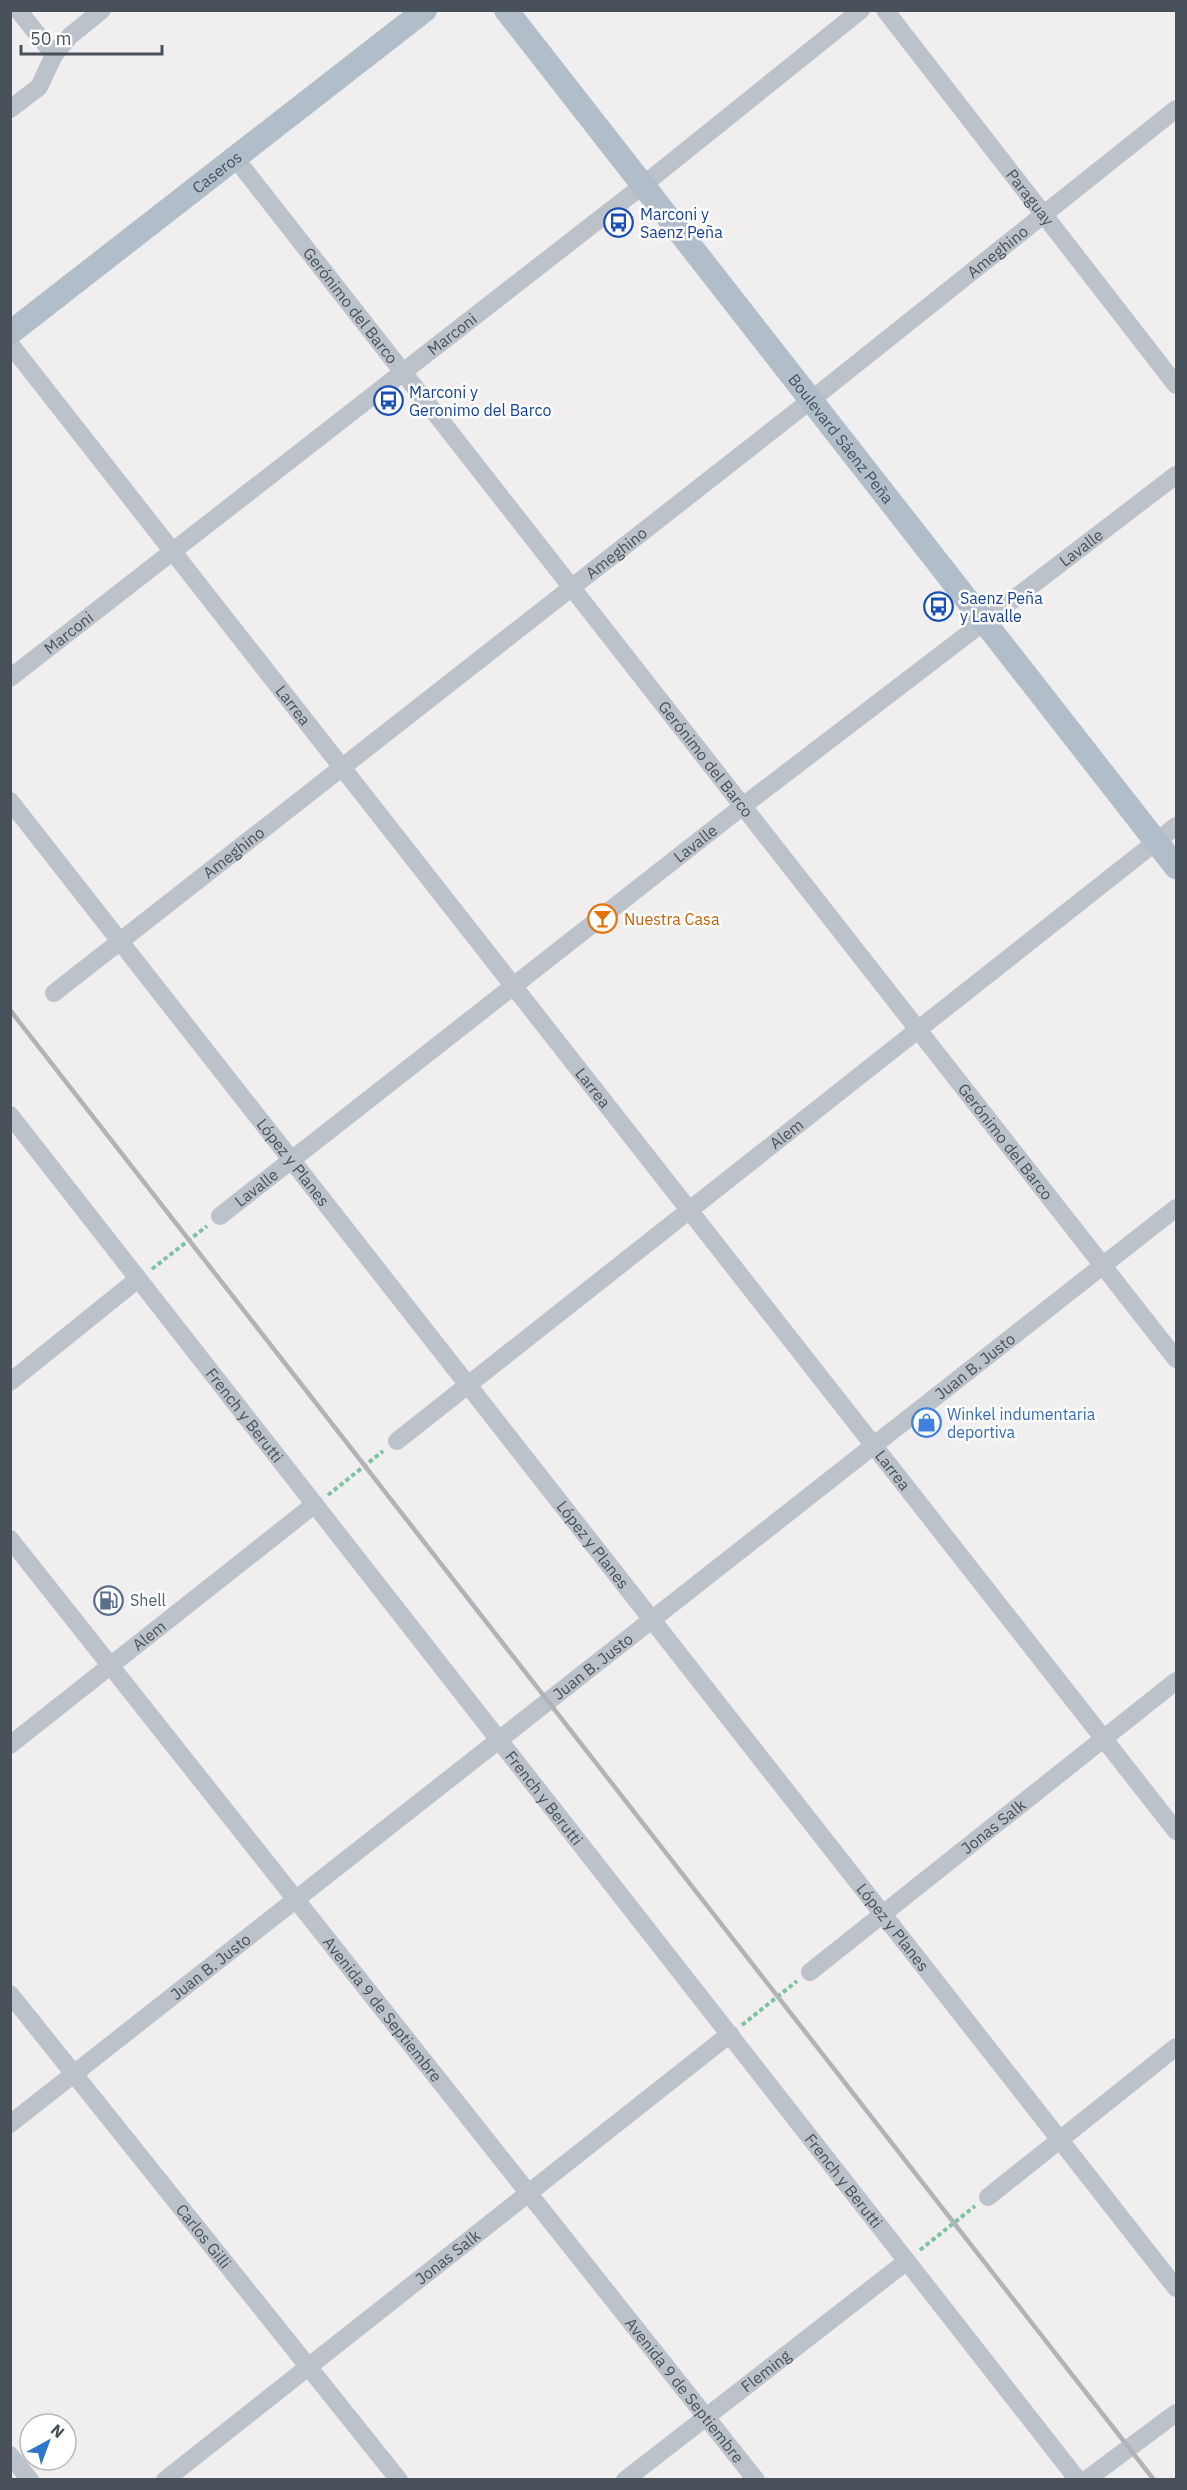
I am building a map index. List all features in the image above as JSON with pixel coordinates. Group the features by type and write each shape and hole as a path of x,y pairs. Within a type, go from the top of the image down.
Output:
{"main road":[{"name":"Caseros","path":"10,333 425,10"},
{"name":"Boulevard Sáenz Peña","path":"506,10 1176,867"}],"street":[{"path":"18,10 54,55"},
{"path":"10,109 39,87 54,55 70,36 102,10"},
{"name":"Marconi","path":"10,678 642,186 861,10"},
{"name":"Paraguay","path":"885,10 1176,385"},
{"name":"Ameghino","path":"54,993 811,400 1176,109"},
{"name":"Gerónimo del Barco","path":"236,159 1176,1359"},
{"name":"Larrea","path":"10,344 1176,1832"},
{"name":"Lavalle","path":"220,1216 743,806 1176,475"},
{"name":"López y Planes","path":"10,801 1176,2288"},
{"name":"Alem","path":"397,1441 1176,826"},
{"name":"French y Berutti","path":"10,1115 1078,2480"},
{"name":"Juan B. Justo","path":"10,2124 1176,1209"},
{"path":"10,1382 138,1279"},
{"name":"Alem","path":"10,1745 315,1504"},
{"name":"Avenida 9 de Septiembre","path":"10,1539 756,2480"},
{"name":"Jonas Salk","path":"810,1972 1176,1681"},
{"name":"Carlos Gilli","path":"10,1994 310,2365 399,2480"},
{"name":"Jonas Salk","path":"165,2480 730,2034"},
{"path":"988,2197 1176,2047"},
{"name":"Fleming","path":"625,2480 705,2415 907,2260"},
{"path":"1086,2480 1176,2413"},
{"path":"10,2455 30,2480"}],"path":[{"path":"138,1279 220,1216"},
{"path":"315,1504 397,1441"},
{"path":"730,2034 810,1972"},
{"path":"907,2260 988,2197"}],"railway":[{"path":"10,1010 1154,2480"}],"place":[{"name":"Marconi y Saenz Peña","path":"619,223"},
{"name":"Marconi y Geronimo del Barco","path":"388,401"},
{"name":"Saenz Peña y Lavalle","path":"939,607"},
{"name":"Nuestra Casa","path":"603,919"},
{"name":"Winkel indumentaria deportiva","path":"926,1423"},
{"name":"Shell","path":"109,1600"}]}
